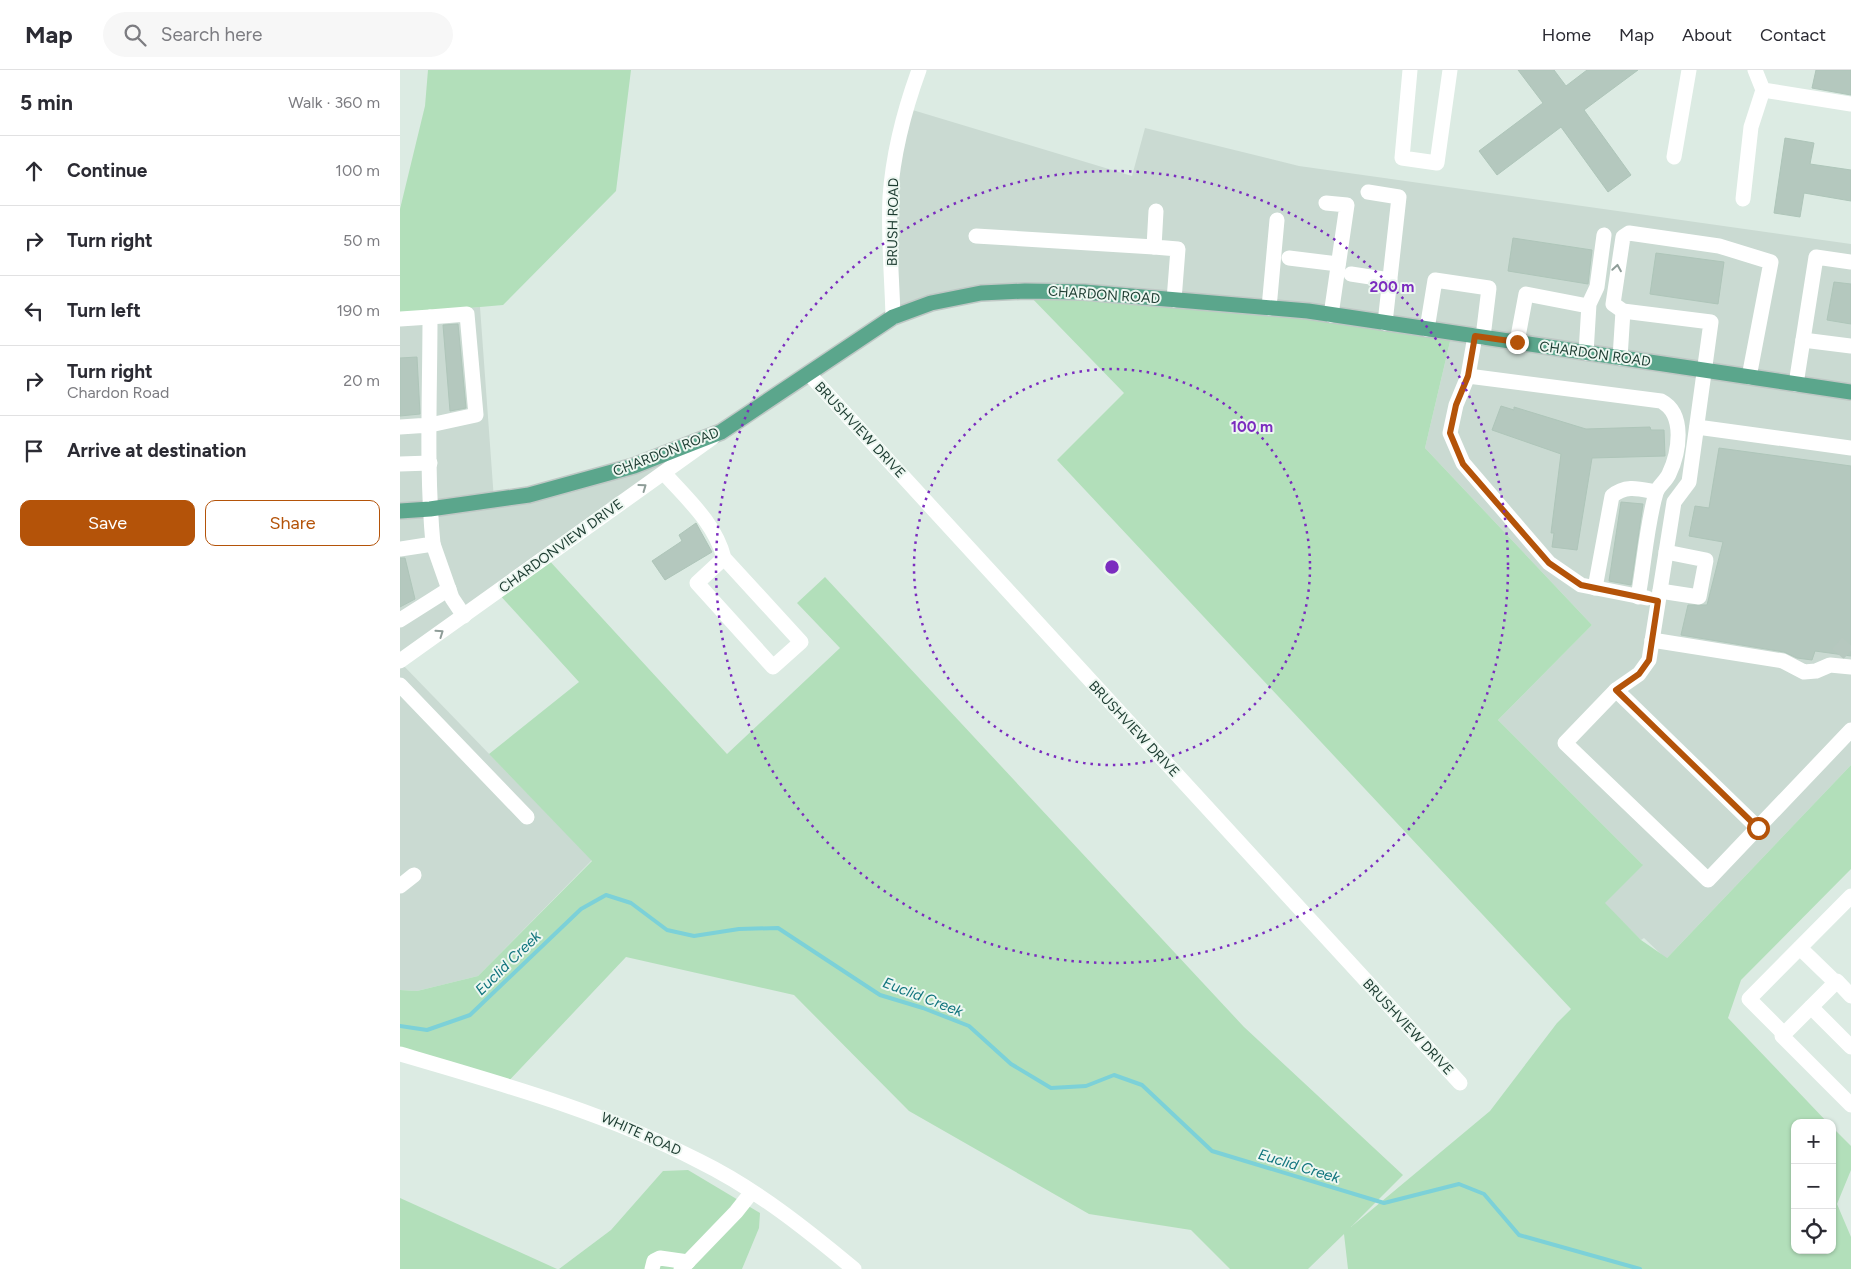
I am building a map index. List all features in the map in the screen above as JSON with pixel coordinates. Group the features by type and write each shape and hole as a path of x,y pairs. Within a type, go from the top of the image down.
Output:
{"main road":[{"name":"CHARDON ROAD","path":"400,510 430,509 529,495 591,480 634,466 721,432 893,317 931,303 981,293 1026,291 1084,292 1331,315 1851,392"}],"street":[{"name":"BRUSH ROAD","path":"893,317 890,198 898,141 909,98 919,70"},
{"path":"1410,70 1402,158 1437,163 1450,70"},
{"path":"1674,157 1688,70"},
{"path":"1743,200 1751,127 1763,90 1755,70"},
{"path":"1763,90 1851,104"},
{"path":"1368,192 1399,197 1385,323"},
{"path":"1326,203 1347,205 1331,315"},
{"path":"1154,247 1156,211"},
{"path":"1269,308 1278,220"},
{"path":"1749,377 1771,262 1719,246 1630,234 1624,237 1613,304 1623,311 1711,322 1689,482 1674,502 1649,660 1639,674 1616,690 1565,743 1708,880 1851,730"},
{"path":"1586,352 1588,306 1597,287 1604,235"},
{"path":"976,236 1178,249 1174,300"},
{"path":"1796,384 1816,257 1851,262"},
{"path":"1289,258 1338,264"},
{"path":"1351,274 1390,280"},
{"path":"1427,329 1435,280 1489,288 1479,337 1468,376 1456,405 1450,433 1463,464 1549,563 1581,585 1638,597 1699,597 1706,560 1666,552"},
{"path":"1517,342 1526,294 1588,306"},
{"path":"1620,358 1623,311"},
{"path":"400,319 467,314 476,415 430,425 400,427"},
{"path":"430,317 430,509 433,544 449,589 464,616"},
{"path":"1803,340 1851,346"},
{"name":"BRUSHVIEW DRIVE","path":"809,374 1460,1083"},
{"path":"1468,376 1661,402 1670,406 1678,418 1676,450 1669,475 1656,492 1638,597"},
{"path":"1697,427 1851,448"},
{"name":"CHARDONVIEW DRIVE","path":"400,660 721,432"},
{"path":"400,464 430,463"},
{"path":"664,473 708,523 720,540 724,558 801,642 773,667 697,583 724,558"},
{"path":"1595,588 1612,496 1619,490 1630,488 1656,492"},
{"path":"400,549 433,544"},
{"path":"400,620 449,589"},
{"path":"1652,640 1783,660 1804,672 1816,671 1834,659 1851,667"},
{"path":"400,684 527,817"},
{"path":"1616,690 1758,828"},
{"path":"400,886 414,875"},
{"path":"1780,1030 1749,999 1851,896"},
{"path":"1800,948 1831,978"},
{"path":"1851,996 1837,981 1782,1036 1851,1104"},
{"path":"1811,1007 1851,1047"},
{"name":"WHITE ROAD","path":"400,1054 602,1116 700,1161 793,1218 854,1269"},
{"path":"652,1269 654,1261 660,1258 684,1266 751,1193"}],"shaded area":[{"path":"906,108 1132,176 1145,128 1299,166 1851,244 1851,765 1666,959 1644,938 1641,940 1604,903 1642,864 1498,720 1592,625 1425,448 1452,333 1026,291 893,317 890,198"},
{"path":"480,307 494,500 529,495 721,432 400,661 400,314"},
{"path":"400,662 592,860 478,976 417,991 400,990"}],"green space":[{"path":"428,70 631,70 616,191 503,305 400,314 400,209 425,106"},
{"path":"1025,291 1084,292 1452,333 1425,448 1592,625 1498,720 1643,865 1605,903 1641,940 1667,958 1851,765 1851,869 1741,980 1728,1018 1824,1119 1791,1119 1791,1254 1836,1254 1836,1131 1851,1146 1851,1170 1837,1204 1851,1237 1851,1269 1348,1269 1344,1234 1308,1269 1230,1269 1191,1230 1089,1214 909,1111 794,995 626,957 505,1085 400,1054 400,990 417,991 478,976 592,861 489,754 579,682 497,592 546,557 727,754 840,648 797,603 825,577 1244,1027 1403,1175 1351,1227 1490,1111 1557,1023 1571,1009 1057,460 1124,393"},
{"path":"688,1170 760,1213 759,1228 742,1269 559,1269 611,1230 663,1171"},
{"path":"400,1198 557,1269 400,1269"}],"building":[{"path":"1518,70 1554,70 1566,86 1587,70 1638,70 1584,110 1631,175 1608,192 1561,127 1497,175 1479,151 1543,103"},
{"path":"1816,70 1851,70 1851,95 1812,88"},
{"path":"1785,138 1814,143 1810,164 1851,170 1851,201 1804,193 1800,217 1774,213"},
{"path":"1513,238 1592,250 1588,284 1508,271"},
{"path":"1656,253 1724,262 1718,304 1650,294"},
{"path":"1834,282 1851,284 1851,324 1827,320"},
{"path":"458,324 466,408 450,411 443,325"},
{"path":"417,357 420,414 400,416 400,358"},
{"path":"1501,406 1514,410 1514,407 1586,429 1650,427 1651,430 1664,430 1665,456 1592,458 1577,550 1552,547 1554,533 1551,533 1561,454 1492,430"},
{"path":"1719,448 1851,466 1851,656 1815,651 1812,660 1797,658 1784,652 1681,635 1688,605 1707,605 1723,542 1689,536 1695,506 1709,508"},
{"path":"1621,502 1643,504 1631,585 1609,581"},
{"path":"696,523 712,552 665,580 652,561 682,541 679,535"},
{"path":"400,558 405,558 415,599 400,607"}],"waterway":[{"name":"Euclid Creek","path":"400,1026 427,1030 470,1015 581,909 606,895 631,903 667,930 694,936 739,929 778,928 880,995 923,1008 969,1026 1011,1064 1051,1088 1086,1086 1114,1075 1142,1085 1212,1151 1384,1203 1459,1184 1484,1194 1519,1235 1640,1269"}],"tunnel":[{"path":"1838,654 1851,639"}],"route":[{"path":"1517,342 1475,336 1468,376 1456,405 1450,433 1463,464 1549,563 1581,585 1658,601 1649,660 1639,674 1616,690 1758,828"}]}
